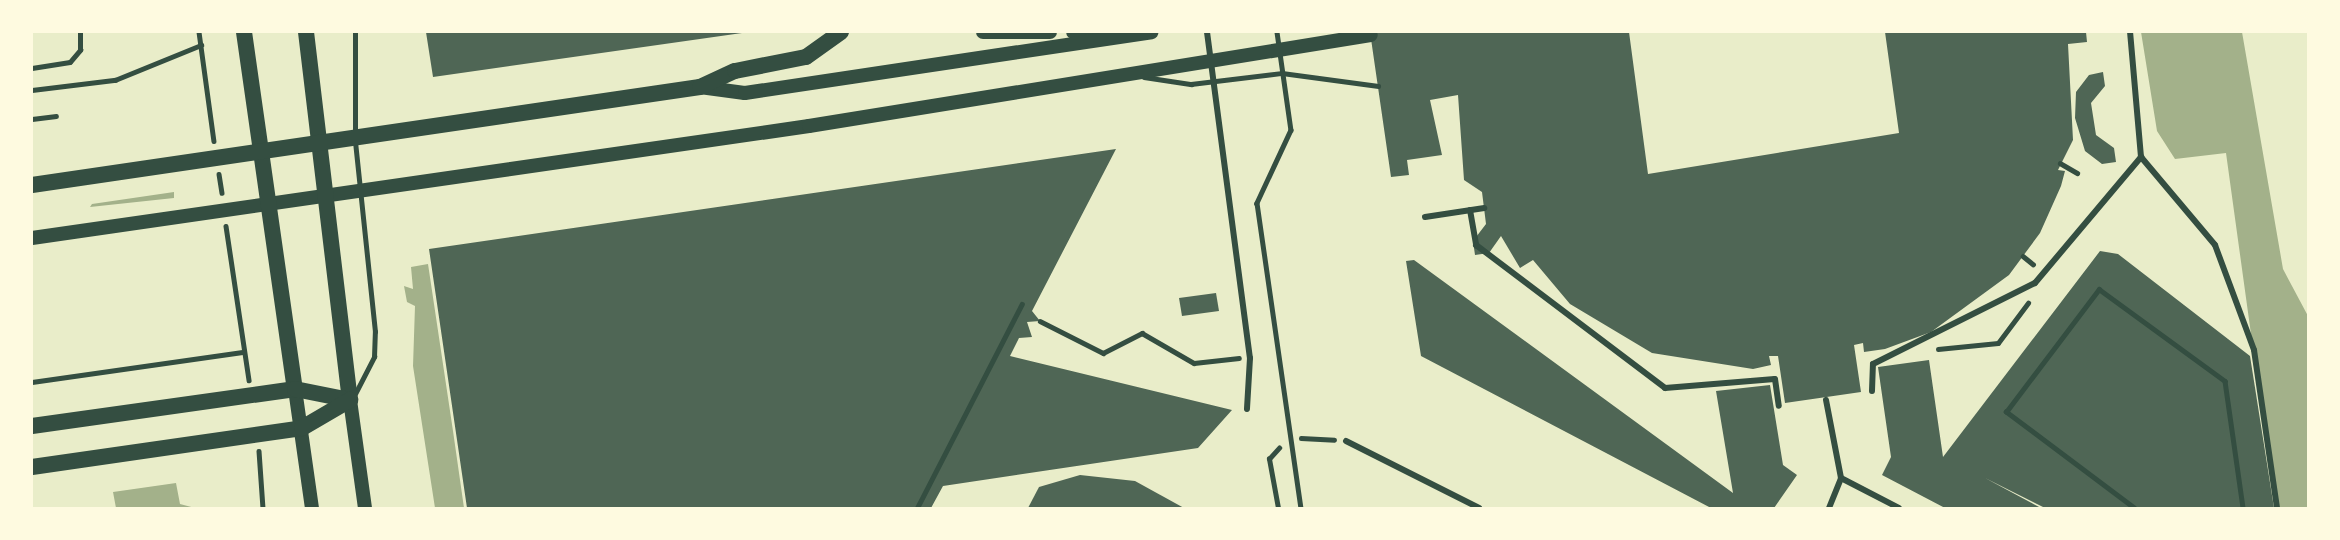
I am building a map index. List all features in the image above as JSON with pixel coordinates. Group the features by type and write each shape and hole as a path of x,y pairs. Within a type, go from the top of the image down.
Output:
{"main road":[{"path":"244,32 312,509"},
{"path":"306,32 365,509"},
{"path":"32,185 399,133 700,86 735,71 806,57 841,32"},
{"path":"983,32 1014,36 1050,32"},
{"path":"1073,32 1098,40"},
{"path":"700,86 745,93 1151,32"},
{"path":"32,238 1133,76 1371,35"},
{"path":"32,426 295,388 350,400"},
{"path":"32,467 302,428 350,400"}],"street":[{"path":"1207,32 1250,358 1247,409"},
{"path":"2130,32 2141,157 2215,245 2254,350 2277,509"},
{"path":"1872,391 1873,364 2035,283 2141,157"},
{"path":"1426,217 1484,208"},
{"path":"1470,210 1476,246 1665,388 1775,379 1779,406"},
{"path":"1826,400 1841,478 1829,509"},
{"path":"1346,441 1479,509"},
{"path":"1841,478 1899,509"}],"lane":[{"path":"32,68 70,62 80,50 80,32"},
{"path":"350,400 374,357 354,114 355,32"},
{"path":"1277,32 1291,130 1257,203 1301,509"},
{"path":"1133,76 1191,84 1282,74 1378,86"},
{"path":"32,119 56,116"},
{"path":"2060,163 2077,173"},
{"path":"917,509 1022,304"}],"path":[{"path":"32,90 115,80 201,45"},
{"path":"2134,509 2006,412 2099,289 2225,381 2243,509"},
{"path":"1922,350 1998,343 2031,299"},
{"path":"1040,321 1103,353 1142,333 1194,363 1250,358"},
{"path":"32,382 244,352 250,394"},
{"path":"1278,509 1269,459 1291,437 1346,441"},
{"path":"258,446 263,509"}],"shaded area":[{"path":"2141,32 2242,32 2283,269 2308,316 2308,508 2275,508 2226,153 2175,159 2157,131"},
{"path":"174,192 174,198 90,207 92,204"},
{"path":"428,264 464,508 435,508 413,366 415,306 407,302 404,286 413,289 411,267"},
{"path":"176,483 180,504 195,508 116,508 113,492"}],"building":[{"path":"426,32 741,32 742,33 433,77"},
{"path":"1370,32 1629,32 1648,174 1899,133 1885,32 2086,32 2087,42 2068,44 2073,140 2058,170 2065,171 2061,186 2040,233 2009,275 1931,332 1885,349 1864,352 1863,343 1854,345 1861,392 1785,403 1778,356 1769,356 1771,365 1753,369 1652,353 1570,304 1533,260 1520,268 1501,236 1489,253 1475,255 1473,241 1486,224 1482,192 1464,180 1458,95 1430,100 1442,155 1407,160 1409,175 1391,177"},
{"path":"2103,72 2105,86 2091,103 2096,135 2114,148 2116,162 2102,164 2085,151 2075,118 2076,92 2089,75"},
{"path":"1116,149 1032,311 1040,321 1027,322 1032,337 1019,338 1010,356 1232,410 1198,448 943,486 931,508 467,508 429,249"},
{"path":"2100,251 2118,254 2250,356 2274,508 2045,508 1985,478 2041,508 1945,508 1882,475 1891,457 1878,367 1929,360 1943,457"},
{"path":"1414,260 1733,493 1716,391 1770,385 1783,465 1797,475 1774,508 1711,508 1421,356 1406,261"},
{"path":"1216,293 1219,311 1182,316 1179,298"},
{"path":"1080,475 1135,481 1184,508 1028,508 1039,487"}]}
